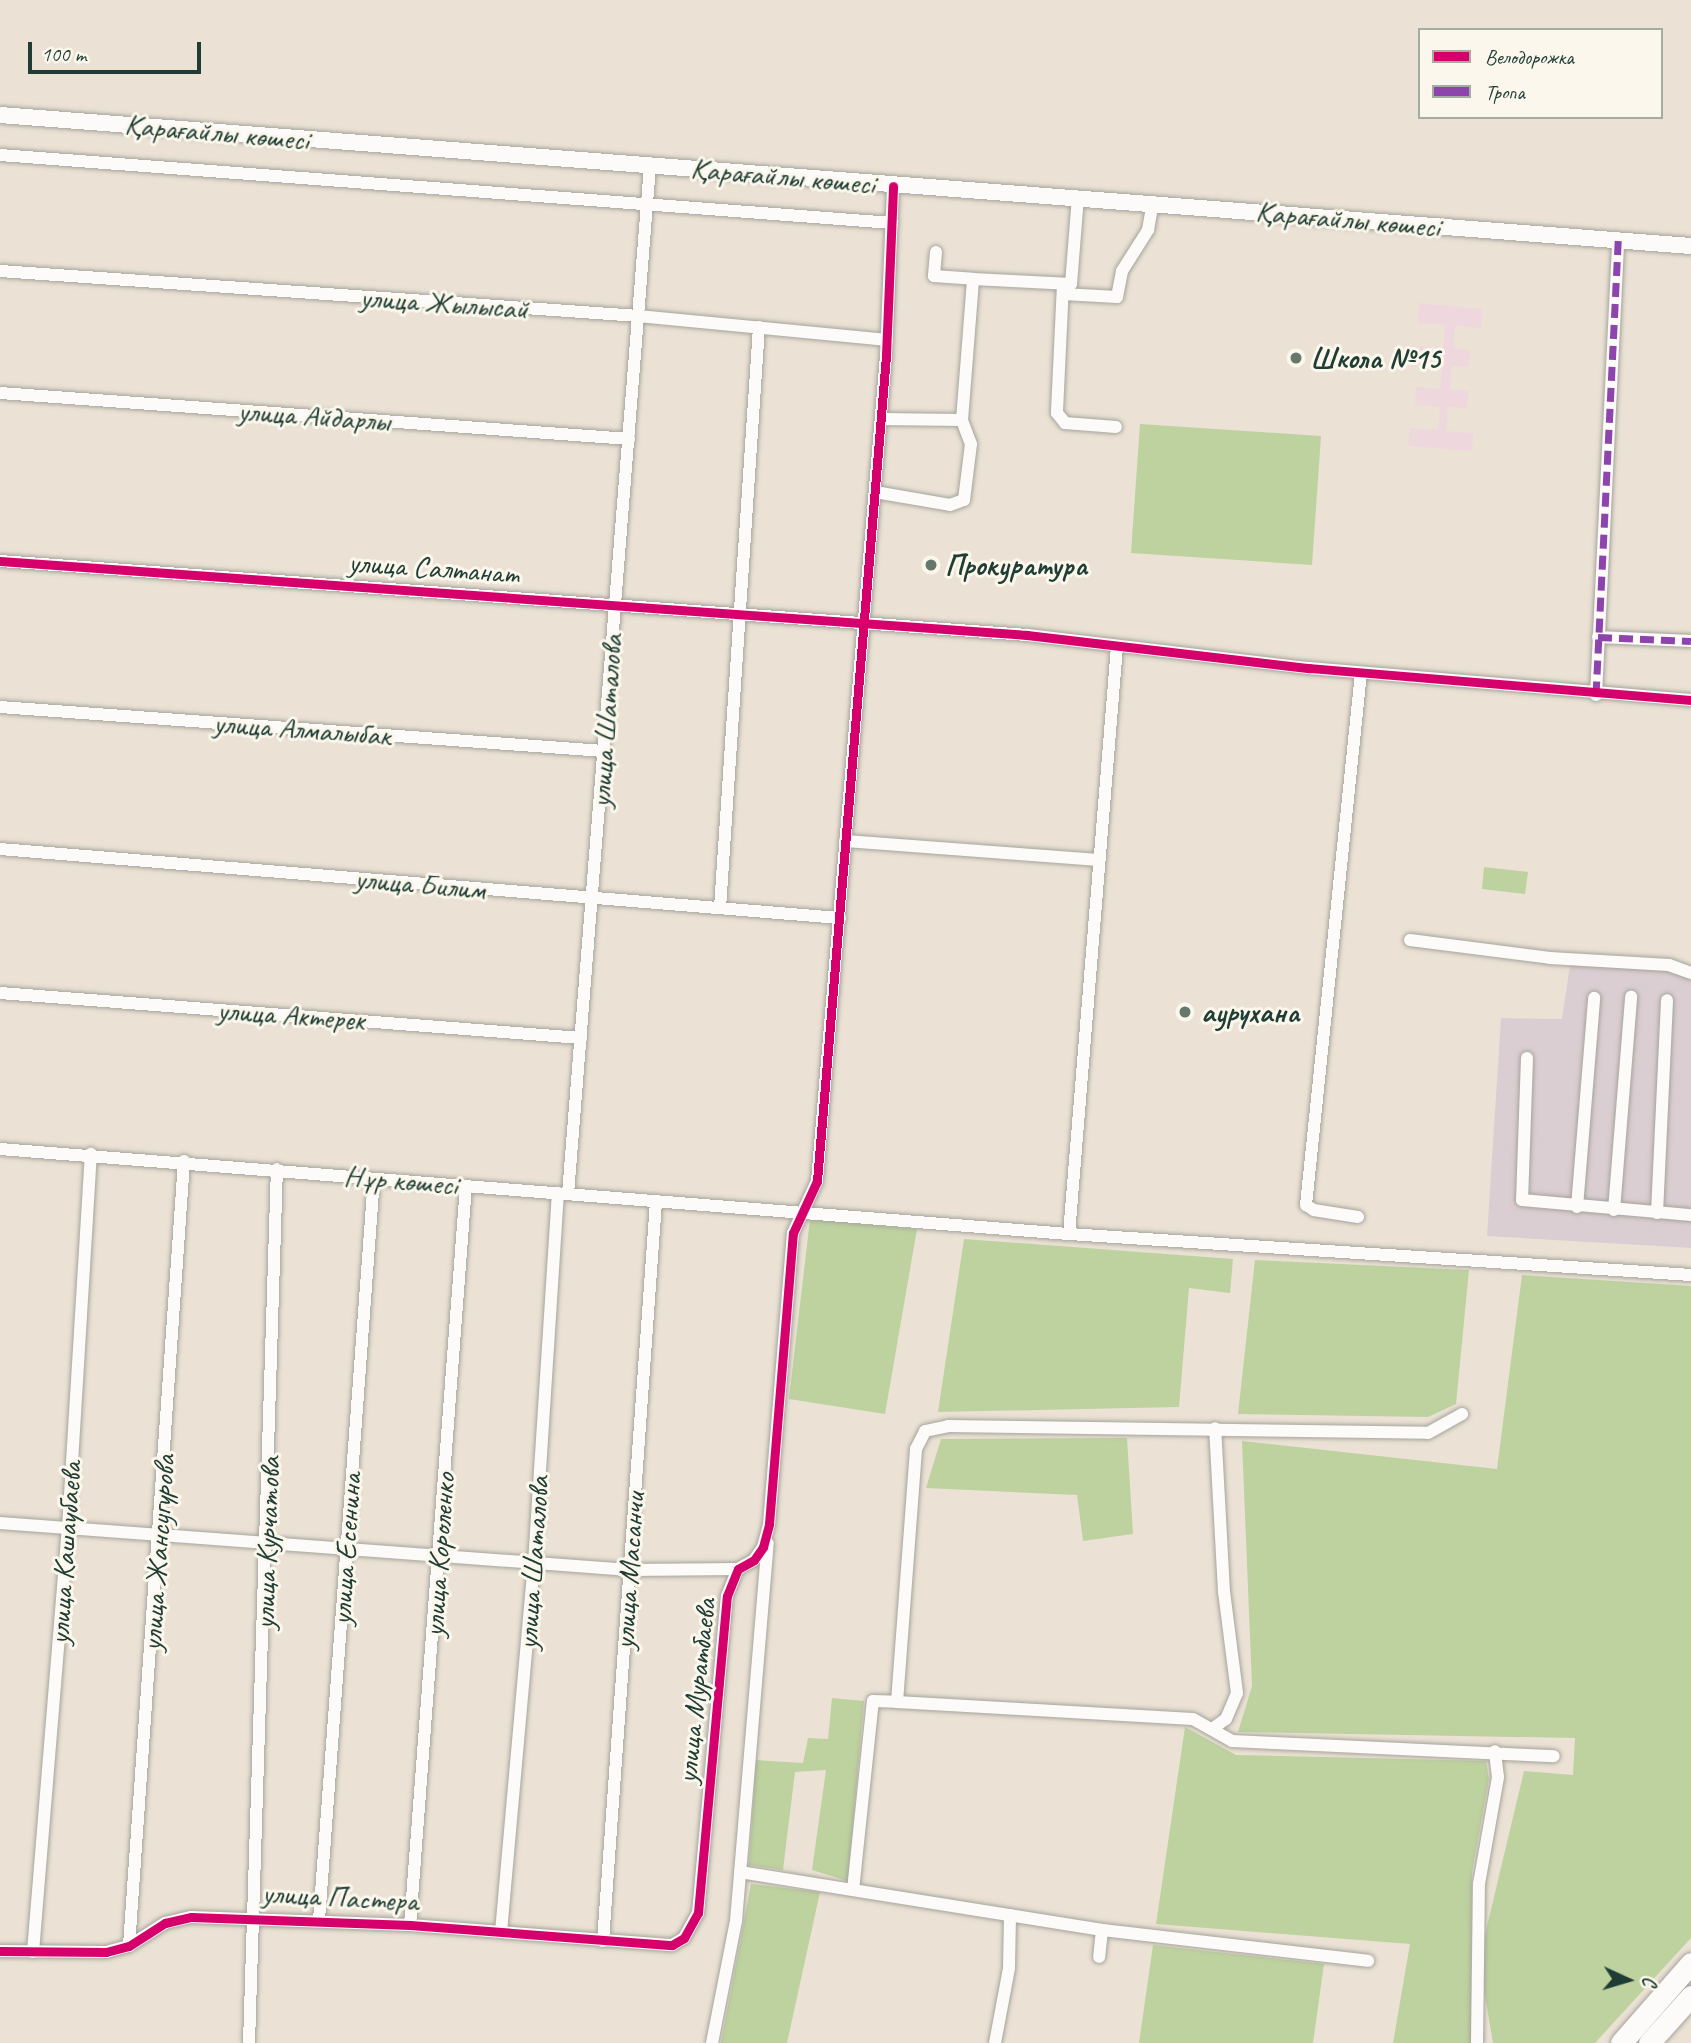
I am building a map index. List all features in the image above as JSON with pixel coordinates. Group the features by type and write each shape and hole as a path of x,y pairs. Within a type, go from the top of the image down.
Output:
{"highway":[{"path":"1620,2043 1691,1963"},
{"path":"1649,2043 1691,1996"}],"street":[{"name":"Қарағайлы көшесі","path":"0,115 1691,246"},
{"path":"0,155 892,223"},
{"name":"улица Шаталова","path":"500,1932 534,1563 563,1193 581,1038 593,898 650,165"},
{"name":"улица Муратбаева","path":"684,1938 698,1913 719,1648 727,1596 738,1569 759,1553 769,1524 793,1233 817,1181 881,419 893,186"},
{"path":"1063,289 1072,285 1078,197"},
{"path":"936,252 934,276 1117,297 1122,271 1148,229 1153,203"},
{"path":"1596,695 1618,240"},
{"name":"улица Жылысай","path":"0,271 639,316 887,340"},
{"path":"875,492 950,505 964,500 971,444 962,420 973,279"},
{"path":"1063,289 1057,413 1065,423 1115,427"},
{"path":"720,908 742,613 759,327"},
{"name":"улица Айдарлы","path":"0,393 629,439"},
{"path":"881,419 962,420"},
{"name":"улица Салтанат","path":"0,561 865,623 1596,695 1691,700"},
{"path":"1598,637 1691,641"},
{"path":"1069,1234 1117,646"},
{"path":"1358,1217 1314,1210 1306,1205 1361,673"},
{"name":"улица Алмалыбак","path":"0,707 604,751"},
{"path":"845,841 1099,860"},
{"name":"улица Билим","path":"0,849 839,918"},
{"path":"1410,940 1549,958 1669,965 1691,973"},
{"name":"улица Актерек","path":"0,993 581,1038"},
{"path":"1614,1210 1631,997"},
{"path":"1577,1208 1594,998"},
{"path":"1657,1213 1667,1000"},
{"path":"1527,1058 1519,1196 1530,1204 1691,1215"},
{"name":"Нұр көшесі","path":"0,1149 802,1210 1069,1234 1691,1275"},
{"name":"улица Кашаубаева","path":"33,1952 68,1528 91,1154"},
{"name":"улица Жансугурова","path":"129,1946 184,1161"},
{"name":"улица Курчатова","path":"249,2043 251,1917 268,1541 277,1169"},
{"name":"улица Есенина","path":"319,1920 374,1179"},
{"name":"улица Короленко","path":"410,1925 466,1186"},
{"name":"улица Масанчи","path":"603,1941 656,1201"},
{"path":"897,1702 916,1449 925,1431 948,1426 1428,1433 1462,1414"},
{"path":"1212,1729 1226,1719 1237,1693 1224,1592 1214,1428"},
{"path":"0,1523 346,1546 629,1570 738,1569"},
{"path":"712,2043 736,1920 769,1524"},
{"path":"853,1890 873,1701 1193,1718 1231,1741 1495,1751 1554,1756"},
{"path":"1477,2043 1479,1884 1498,1777 1495,1751"},
{"path":"740,1872 1102,1930 1368,1961"},
{"path":"995,2043 1009,1968 1010,1915"},
{"name":"улица Пастера","path":"0,1951 106,1952 129,1946 165,1923 191,1917 251,1917 410,1925 672,1945 684,1938"},
{"path":"1099,1958 1102,1930"}],"shaded area":[{"path":"1419,303 1483,309 1481,328 1455,326 1453,348 1470,350 1469,367 1452,366 1450,389 1469,391 1467,408 1448,407 1446,431 1474,433 1472,451 1408,446 1410,428 1438,430 1440,407 1415,405 1416,387 1440,389 1442,365 1418,363 1420,346 1443,348 1445,325 1418,323"},
{"path":"1570,965 1662,970 1691,979 1691,1248 1487,1236 1501,1018 1562,1019"}],"green space":[{"path":"1140,424 1321,436 1312,565 1131,553"},
{"path":"1484,867 1528,872 1525,894 1482,889"},
{"path":"810,1219 917,1229 885,1414 789,1399"},
{"path":"964,1239 1233,1259 1230,1293 1189,1288 1179,1407 938,1412"},
{"path":"1255,1260 1469,1270 1456,1404 1428,1417 1238,1414"},
{"path":"1522,1275 1691,1286 1691,1938 1595,2043 1493,2043 1479,1960 1524,1771 1573,1775 1575,1738 1238,1732 1252,1686 1242,1441 1497,1469"},
{"path":"1127,1438 1133,1534 1083,1541 1077,1495 926,1488 941,1439"},
{"path":"832,1698 864,1701 848,1881 812,1870 826,1770 795,1772 783,1870 749,1865 756,1760 803,1763 808,1738 828,1739"},
{"path":"1185,1727 1236,1755 1486,1761 1489,1779 1472,1872 1471,2043 1393,2043 1410,1944 1156,1924"},
{"path":"751,1884 820,1892 787,2043 721,2043"},
{"path":"1153,1945 1324,1964 1313,2043 1139,2043"}],"marked path":[{"path":"1596,695 1618,240"},
{"path":"1598,637 1691,641"}],"cycle path":[{"path":"0,1951 106,1952 129,1946 165,1923 191,1917 410,1925 672,1945 684,1938 698,1913 727,1596 738,1569 754,1560 763,1547 769,1524 793,1233 817,1181 886,355 893,186"},
{"path":"0,561 1027,635 1309,668 1691,700"}],"place":[{"name":"Школа №15","path":"1296,358"},
{"name":"Прокуратура","path":"931,565"},
{"name":"аурухана","path":"1185,1012"}]}
